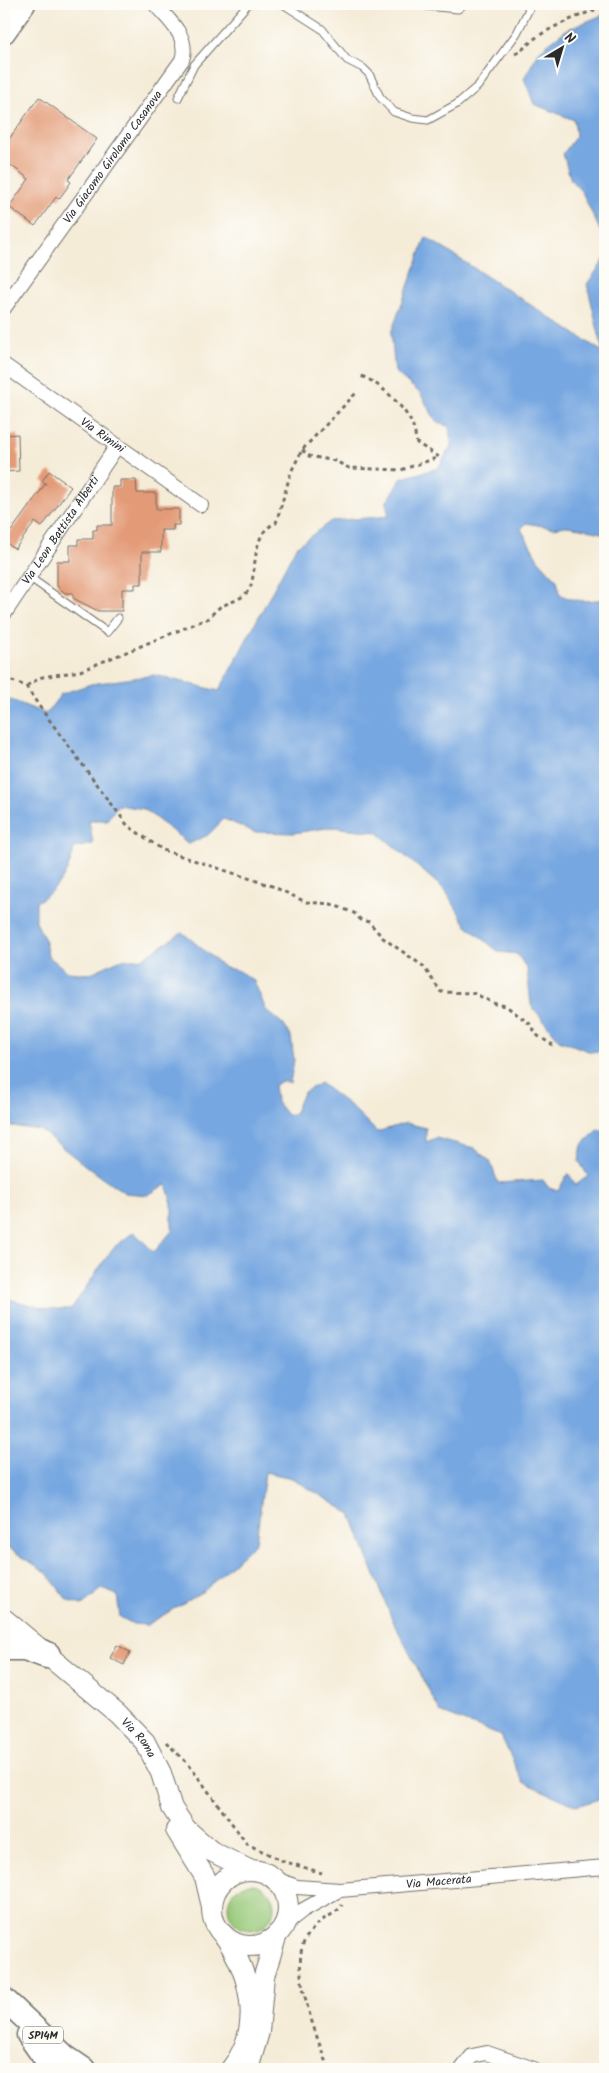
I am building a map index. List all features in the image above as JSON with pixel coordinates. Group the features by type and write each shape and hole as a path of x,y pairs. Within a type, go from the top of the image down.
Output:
{"highway":[{"path":"4,1647 25,1648 47,1655"}],"main road":[{"path":"4,32 24,4"},
{"name":"Via Roma","path":"4,1619 117,1713 145,1742 161,1773 172,1808 186,1829 200,1843 224,1859 249,1870"},
{"path":"172,1808 178,1833 205,1878 216,1923 236,1954 250,1997 248,2038 239,2058 230,2069"},
{"path":"213,1912 213,1899 218,1888 236,1872 262,1871 274,1878 282,1887 287,1899 288,1912 264,1976 259,2032 248,2069"},
{"path":"223,1933 232,1941 244,1945 256,1945 267,1942 281,1929"},
{"name":"SP14M","path":"4,2000 52,2069"},
{"name":"SP14M","path":"4,2000 65,2056 84,2069"}],"street":[{"name":"Via Giacomo Girolamo Casanova","path":"4,308 182,60 184,47 180,34 154,4"},
{"name":"Via Rimini","path":"4,366 200,505"},
{"name":"Via Leon Battista Alberti","path":"4,614 117,446"},
{"name":"Via Macerata","path":"274,1878 297,1887 341,1896 605,1867"},
{"path":"281,1929 303,1910 341,1896"},
{"path":"462,2069 472,2056 487,2053 534,2069"}],"lane":[{"path":"178,98 194,65 248,4"},
{"path":"283,4 322,29 346,60 364,68 380,97 394,112 412,118 428,120 457,104 478,86 517,33 528,9 526,4"},
{"path":"423,4 426,6 458,8 464,4"},
{"path":"28,576 106,632 118,618"}],"path":[{"path":"498,60 520,52 536,38 570,19 605,6"},
{"path":"302,450 310,456 335,461 349,468 401,470 439,457 417,443 413,426 395,400 371,379 361,376"},
{"path":"26,686 42,678 80,671 209,618 219,608 246,595 251,585 260,539 276,523 291,472 302,450 358,391"},
{"path":"4,678 26,686 128,826 163,850 272,886 306,902 331,904 354,913 361,920 369,922 383,938 423,966 441,992 473,993 496,1004 506,1006 530,1024 538,1036 552,1045"},
{"path":"247,1844 283,1861 330,1877"},
{"path":"328,2069 301,1979 300,1952 311,1931 340,1908 341,1896"}],"green space":[{"path":"246,1884 256,1884 270,1894 274,1907 270,1920 264,1926 256,1930 246,1930 232,1920 228,1912 228,1902 238,1888"}],"water":[{"path":"605,14 605,241 582,192 571,180 563,154 576,136 574,120 534,104 524,78 540,50 566,30"},
{"path":"426,237 603,352 587,284 605,259 605,534 566,526 554,528 526,523 521,529 538,559 557,580 560,594 576,600 605,599 605,1050 591,1052 559,1040 531,1005 527,969 517,954 499,952 467,926 445,890 377,832 333,827 294,833 254,832 224,819 208,835 189,844 144,809 118,805 107,820 89,820 93,844 74,848 66,873 50,892 36,902 36,922 44,938 48,956 68,972 89,974 119,960 143,958 182,932 225,968 237,970 254,981 266,1010 283,1024 291,1036 294,1060 290,1083 282,1081 274,1085 276,1101 287,1115 294,1114 303,1093 320,1083 353,1108 377,1132 406,1123 426,1128 426,1142 436,1138 474,1148 490,1161 498,1183 543,1180 549,1188 558,1191 568,1173 576,1185 588,1176 579,1161 582,1145 598,1130 605,1129 605,1797 577,1806 523,1782 501,1736 440,1712 391,1617 351,1514 292,1478 265,1472 256,1542 205,1590 147,1625 133,1624 120,1617 117,1595 102,1589 82,1605 68,1601 46,1572 4,1545 4,1298 48,1309 71,1309 113,1248 134,1232 154,1252 172,1231 172,1203 166,1184 148,1195 125,1193 86,1166 40,1130 4,1125 4,697 46,714 61,694 91,684 155,675 219,691 296,547 331,521 389,516 386,503 402,478 438,468 451,446 449,427 436,421 420,393 395,372 391,333"}],"building":[{"path":"39,97 97,139 68,180 71,182 59,199 56,197 35,226 9,207 29,179 4,160 4,146"},
{"path":"18,434 19,471 4,472 4,435"},
{"path":"49,471 71,487 42,527 35,522 15,549 4,541 46,483 42,481"},
{"path":"120,480 136,480 137,493 156,493 156,509 179,509 179,525 173,525 173,530 161,530 161,552 142,552 142,584 135,584 135,589 122,589 122,611 98,611 73,598 73,593 65,593 57,586 57,561 70,561 70,545 78,545 78,539 93,539 93,530 97,530 97,525 112,525 112,487 120,487"},
{"path":"117,1645 130,1652 124,1665 110,1658"}]}
